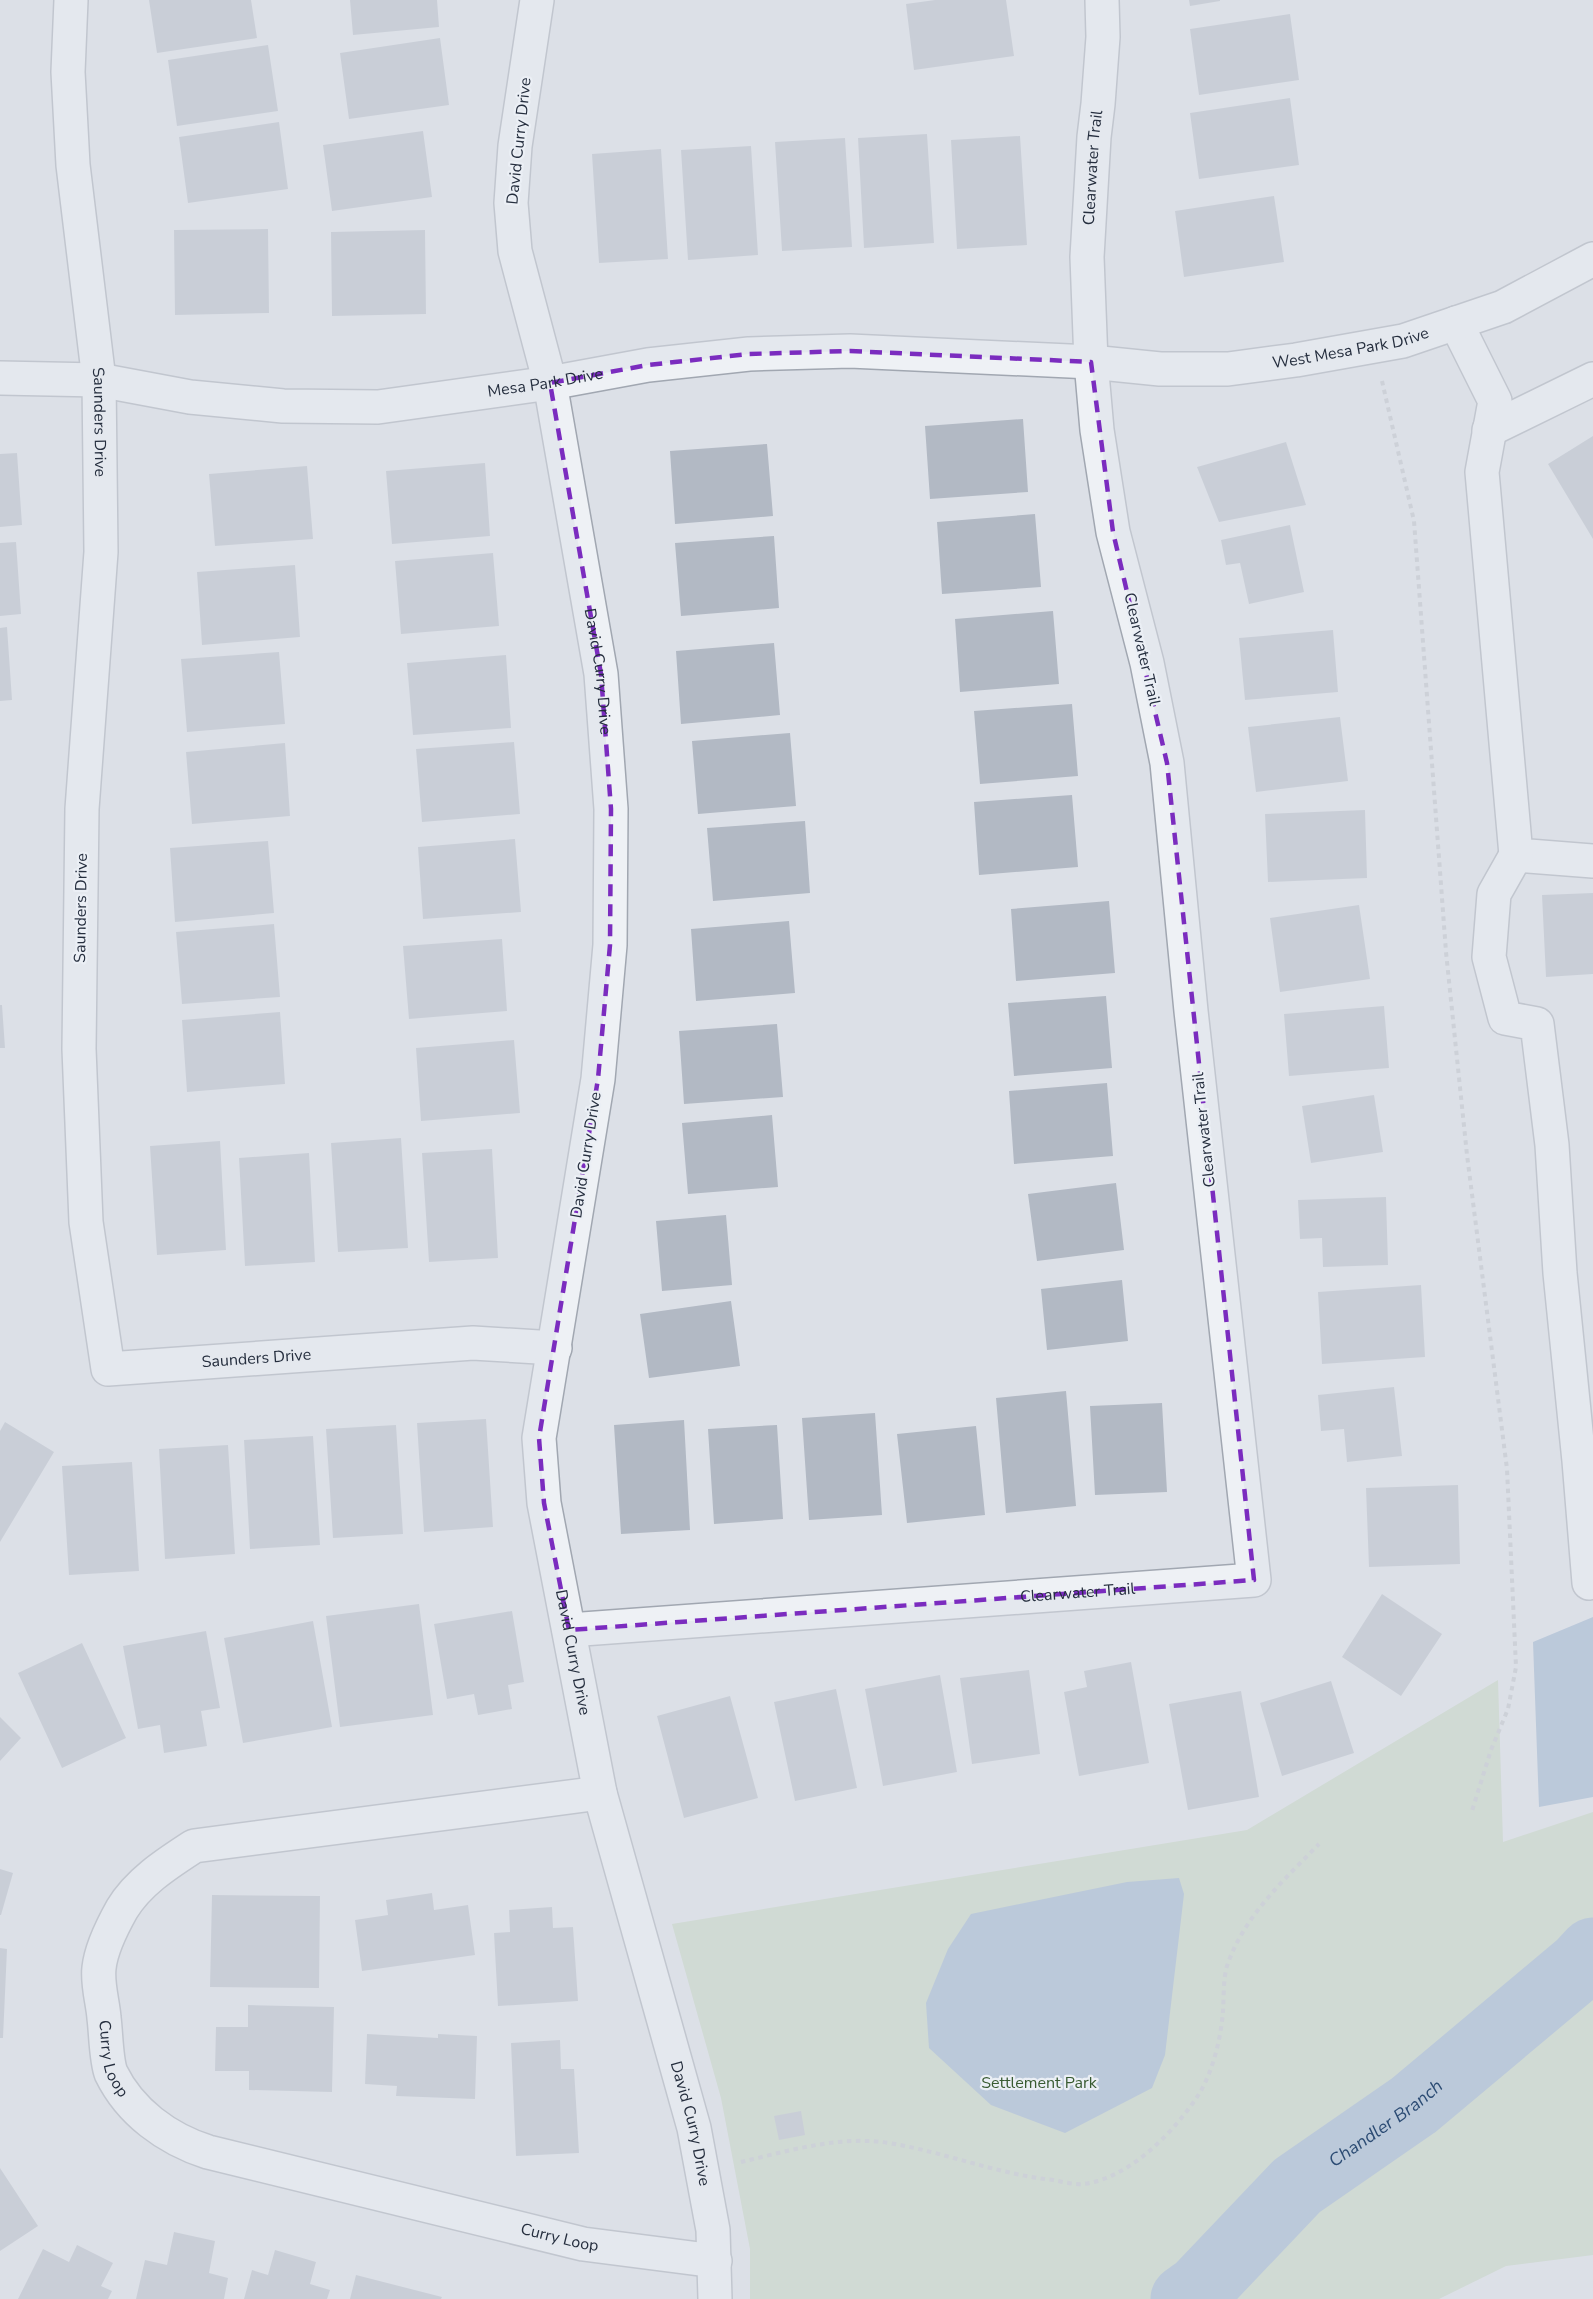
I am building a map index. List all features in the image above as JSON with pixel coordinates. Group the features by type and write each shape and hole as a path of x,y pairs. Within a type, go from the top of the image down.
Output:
{"street":[{"name":"Saunders Drive","path":"71,0 68,72 73,165 99,380 100,552 82,809 79,1049 86,1222 108,1369 473,1343 555,1348"},
{"name":"David Curry Drive","path":"537,0 515,146 511,203 515,251 550,383 601,674 611,809 610,945 598,1079 539,1438 544,1503 558,1566 600,1793 694,2128 713,2230 715,2299"},
{"name":"Clearwater Trail","path":"569,1630 1254,1580 1192,1023 1167,763 1147,663 1113,532 1097,430 1091,362 1087,257 1103,37 1102,0"},
{"name":"West Mesa Park Drive","path":"1091,362 1160,369 1228,369 1296,360 1403,341 1503,307 1593,259"},
{"path":"1456,323 1495,401 1482,472 1516,855 1494,894 1489,957 1505,1018 1537,1024 1552,1145 1560,1273 1581,1360 1589,1583"},
{"name":"Mesa Park Drive","path":"0,378 99,380 190,397 283,406 378,407 550,383 648,365 760,354 850,351 1091,362"},
{"path":"1489,430 1593,380"},
{"path":"1516,855 1593,861"},
{"name":"Curry Loop","path":"600,1793 194,1846 159,1869 135,1892 122,1909 105,1948 99,1969 110,2071 132,2104 154,2125 187,2146 582,2244 715,2261"}],"path":[{"path":"1381,377 1414,521 1447,963 1467,1155 1507,1469 1516,1667 1508,1709 1491,1750 1471,1814"},
{"path":"741,2162 814,2145 888,2142 1034,2178 1083,2184 1114,2176 1137,2162 1177,2124 1200,2092 1215,2055 1223,2015 1227,1968 1240,1936 1263,1902 1319,1844"}],"highlighted area":[{"path":"850,351 1091,362 1113,532 1167,763 1254,1580 569,1630 544,1503 539,1438 598,1079 610,945 611,809 601,674 550,383 648,365 749,354"}],"green space":[{"name":"Settlement Park","path":"1498,1680 1503,1842 1593,1812 1593,2255 1506,2266 1439,2299 750,2299 750,2249 721,2098 672,1924 1247,1830"}],"water":[{"path":"1593,1617 1593,1797 1539,1807 1533,1642"},
{"path":"1179,1878 1184,1894 1165,2055 1152,2088 1065,2133 991,2105 929,2048 926,2003 948,1949 971,1914 1127,1882"}],"building":[{"path":"149,0 251,0 257,38 157,53"},
{"path":"350,0 437,0 439,27 353,35"},
{"path":"935,0 1006,0 1014,56 914,70 906,4"},
{"path":"1189,0 1220,0 1220,1 1190,6"},
{"path":"1290,14 1299,80 1199,95 1190,29"},
{"path":"440,38 449,105 349,119 340,53"},
{"path":"268,45 278,111 177,126 168,60"},
{"path":"1290,98 1299,165 1199,179 1190,113"},
{"path":"279,122 288,189 188,203 179,137"},
{"path":"423,131 432,197 332,211 323,145"},
{"path":"927,134 934,243 864,248 858,138"},
{"path":"1020,136 1027,245 957,249 951,140"},
{"path":"845,138 852,247 782,251 775,142"},
{"path":"751,146 758,255 688,260 681,150"},
{"path":"661,149 668,259 599,263 592,154"},
{"path":"1274,196 1284,262 1184,277 1175,211"},
{"path":"268,229 269,313 175,315 174,230"},
{"path":"425,230 426,314 332,316 331,232"},
{"path":"1023,419 1028,492 930,499 925,426"},
{"path":"1593,436 1593,539 1548,464"},
{"path":"1286,442 1306,505 1219,522 1197,467"},
{"path":"767,444 773,516 675,524 670,451"},
{"path":"17,453 22,525 0,527 0,454"},
{"path":"485,463 490,536 392,544 386,471"},
{"path":"307,466 313,539 215,546 209,474"},
{"path":"1035,514 1041,587 942,594 937,522"},
{"path":"1290,525 1304,592 1249,604 1240,563 1226,565 1221,540"},
{"path":"774,536 779,608 681,616 675,543"},
{"path":"16,542 21,614 0,616 0,543"},
{"path":"493,553 499,626 401,634 395,561"},
{"path":"295,565 300,637 202,645 197,572"},
{"path":"1053,611 1059,684 960,692 955,619"},
{"path":"7,627 12,700 0,701 0,628"},
{"path":"1333,630 1338,692 1245,700 1239,638"},
{"path":"774,643 780,715 681,724 676,651"},
{"path":"279,652 285,724 187,732 181,659"},
{"path":"506,655 511,728 413,735 407,663"},
{"path":"1072,704 1078,776 980,784 974,711"},
{"path":"1340,717 1348,781 1256,792 1248,727"},
{"path":"790,733 796,806 698,814 692,741"},
{"path":"514,742 520,814 422,822 416,749"},
{"path":"285,743 290,816 192,824 186,752"},
{"path":"1072,795 1078,867 979,875 974,802"},
{"path":"1365,810 1367,878 1268,882 1265,814"},
{"path":"805,821 810,893 713,901 707,828"},
{"path":"515,839 521,912 423,919 418,847"},
{"path":"268,841 274,913 175,922 170,848"},
{"path":"1593,893 1593,974 1546,977 1542,895"},
{"path":"1109,901 1115,973 1016,981 1011,909"},
{"path":"1359,905 1370,979 1280,992 1270,918"},
{"path":"789,921 795,993 696,1001 691,929"},
{"path":"274,924 280,997 182,1004 176,932"},
{"path":"502,939 507,1011 409,1019 403,946"},
{"path":"1106,996 1112,1068 1014,1076 1008,1003"},
{"path":"0,1005 2,1005 5,1048 0,1048"},
{"path":"1384,1006 1389,1068 1289,1076 1284,1014"},
{"path":"280,1012 285,1084 187,1092 182,1020"},
{"path":"777,1024 783,1097 684,1104 679,1031"},
{"path":"514,1040 520,1113 421,1121 416,1048"},
{"path":"1107,1083 1113,1156 1014,1164 1009,1091"},
{"path":"1374,1095 1383,1152 1311,1163 1302,1106"},
{"path":"772,1115 778,1187 688,1194 682,1123"},
{"path":"401,1138 408,1248 338,1252 331,1143"},
{"path":"220,1141 226,1250 157,1255 150,1146"},
{"path":"492,1149 498,1258 429,1262 422,1153"},
{"path":"309,1153 315,1262 245,1266 239,1158"},
{"path":"1116,1183 1124,1250 1037,1261 1028,1194"},
{"path":"1386,1197 1388,1265 1323,1267 1322,1238 1300,1239 1298,1200"},
{"path":"726,1215 732,1285 662,1291 656,1221"},
{"path":"1122,1280 1128,1341 1047,1350 1041,1289"},
{"path":"1421,1285 1425,1357 1322,1364 1318,1292"},
{"path":"731,1301 740,1366 649,1378 640,1314"},
{"path":"1394,1387 1402,1456 1347,1462 1344,1429 1321,1431 1318,1395"},
{"path":"1066,1391 1076,1506 1006,1513 996,1398"},
{"path":"1162,1403 1167,1492 1095,1495 1090,1406"},
{"path":"875,1413 882,1515 809,1520 802,1418"},
{"path":"486,1419 493,1527 424,1532 417,1423"},
{"path":"684,1420 690,1530 621,1534 614,1425"},
{"path":"5,1422 54,1452 0,1542 0,1431"},
{"path":"396,1425 403,1534 333,1538 326,1429"},
{"path":"777,1425 783,1519 714,1524 708,1429"},
{"path":"976,1426 985,1515 907,1523 897,1434"},
{"path":"313,1436 320,1545 250,1549 244,1440"},
{"path":"228,1445 235,1554 165,1559 159,1449"},
{"path":"132,1462 139,1571 69,1575 62,1466"},
{"path":"1458,1485 1460,1564 1369,1567 1366,1488"},
{"path":"1382,1594 1442,1634 1401,1696 1342,1657"},
{"path":"419,1604 433,1715 340,1727 326,1616"},
{"path":"512,1611 524,1682 508,1685 512,1709 478,1715 474,1694 447,1699 434,1624"},
{"path":"313,1621 332,1727 243,1743 224,1638"},
{"path":"206,1631 220,1708 201,1711 207,1746 164,1753 160,1725 138,1729 123,1646"},
{"path":"82,1643 126,1738 62,1768 18,1673"},
{"path":"1131,1662 1149,1763 1079,1776 1064,1692 1087,1687 1084,1671"},
{"path":"1029,1670 1040,1754 972,1764 960,1678"},
{"path":"940,1675 957,1772 883,1786 865,1689"},
{"path":"1331,1681 1354,1753 1282,1776 1260,1703"},
{"path":"836,1689 857,1788 795,1801 774,1702"},
{"path":"1241,1691 1259,1797 1188,1810 1169,1704"},
{"path":"730,1696 758,1798 684,1818 657,1716"},
{"path":"0,1717 21,1738 0,1761"},
{"path":"0,1869 13,1873 1,1915 0,1915"},
{"path":"432,1893 434,1910 468,1905 475,1955 362,1971 355,1920 388,1915 386,1900"},
{"path":"212,1895 320,1896 319,1988 210,1987"},
{"path":"552,1907 553,1928 573,1927 578,2001 498,2006 494,1933 510,1932 509,1910"},
{"path":"0,1948 7,1949 3,2038 0,2038"},
{"path":"248,2005 334,2007 332,2092 249,2090 249,2071 215,2071 216,2027 248,2027"},
{"path":"367,2034 438,2038 438,2034 477,2036 475,2099 396,2096 397,2086 365,2084"},
{"path":"560,2040 561,2069 574,2069 579,2153 516,2156 511,2043"},
{"path":"801,2111 805,2135 779,2140 774,2116"},
{"path":"0,2168 38,2226 0,2251"},
{"path":"174,2232 215,2241 209,2273 228,2278 224,2299 136,2299 145,2260 167,2265"},
{"path":"77,2245 113,2263 101,2286 112,2291 108,2299 18,2299 43,2249 69,2262"},
{"path":"275,2250 316,2262 310,2284 330,2290 327,2299 244,2299 252,2270 268,2275"},
{"path":"356,2275 442,2297 441,2299 350,2299"}],"waterway":[{"name":"Chandler Branch","path":"1185,2299 1199,2289 1297,2186 1414,2105 1581,1965 1593,1952"}]}
